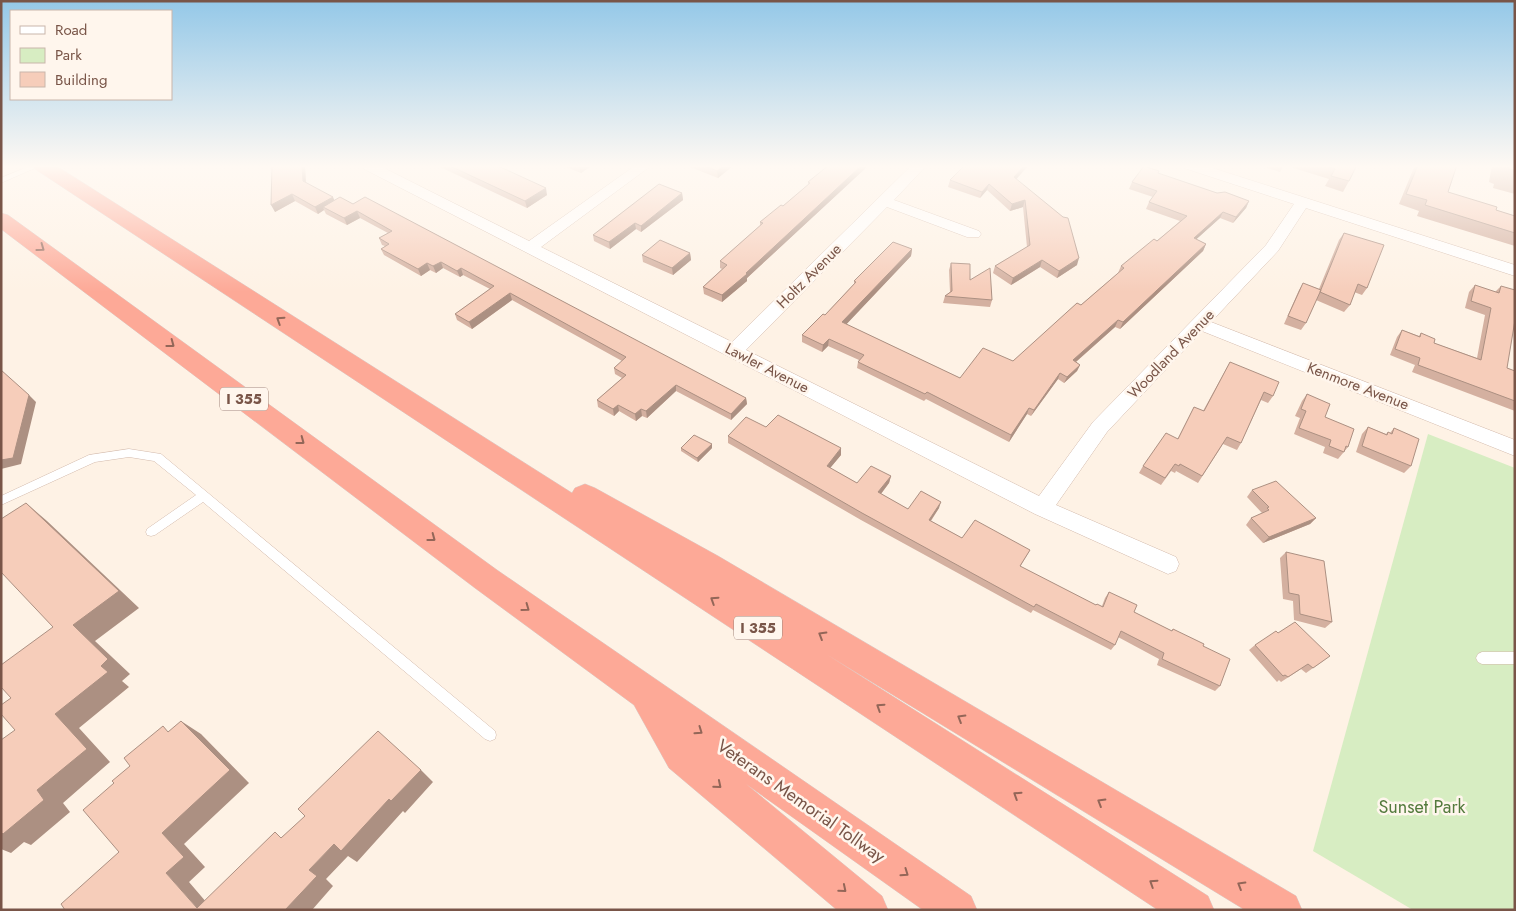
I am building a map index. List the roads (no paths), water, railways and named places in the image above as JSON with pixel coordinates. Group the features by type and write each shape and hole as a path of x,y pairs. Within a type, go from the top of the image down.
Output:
{"highway":[{"name":"I 355","path":"108,208 1194,910"},
{"name":"I 355","path":"1,219 478,573 645,693"},
{"path":"321,346 402,386 556,480 707,565 1282,910"},
{"path":"645,693 682,755 868,910"},
{"name":"Veterans Memorial Tollway","path":"645,693 957,910"}],"street":[{"name":"Lawler Avenue","path":"451,208 1042,508 1168,564"},
{"path":"529,248 585,208"},
{"name":"Holtz Avenue","path":"734,351 877,208"},
{"path":"902,208 973,234"},
{"name":"Woodland Avenue","path":"1042,508 1100,426 1272,248 1299,208"},
{"path":"1320,208 1515,271"},
{"name":"Kenmore Avenue","path":"1200,324 1515,448"}],"lane":[{"path":"1,501 93,458 129,453 156,457 490,735"},
{"path":"151,532 203,496"},
{"path":"1482,658 1515,658"}],"park label":[{"name":"Sunset Park","path":"1422,807"}]}
